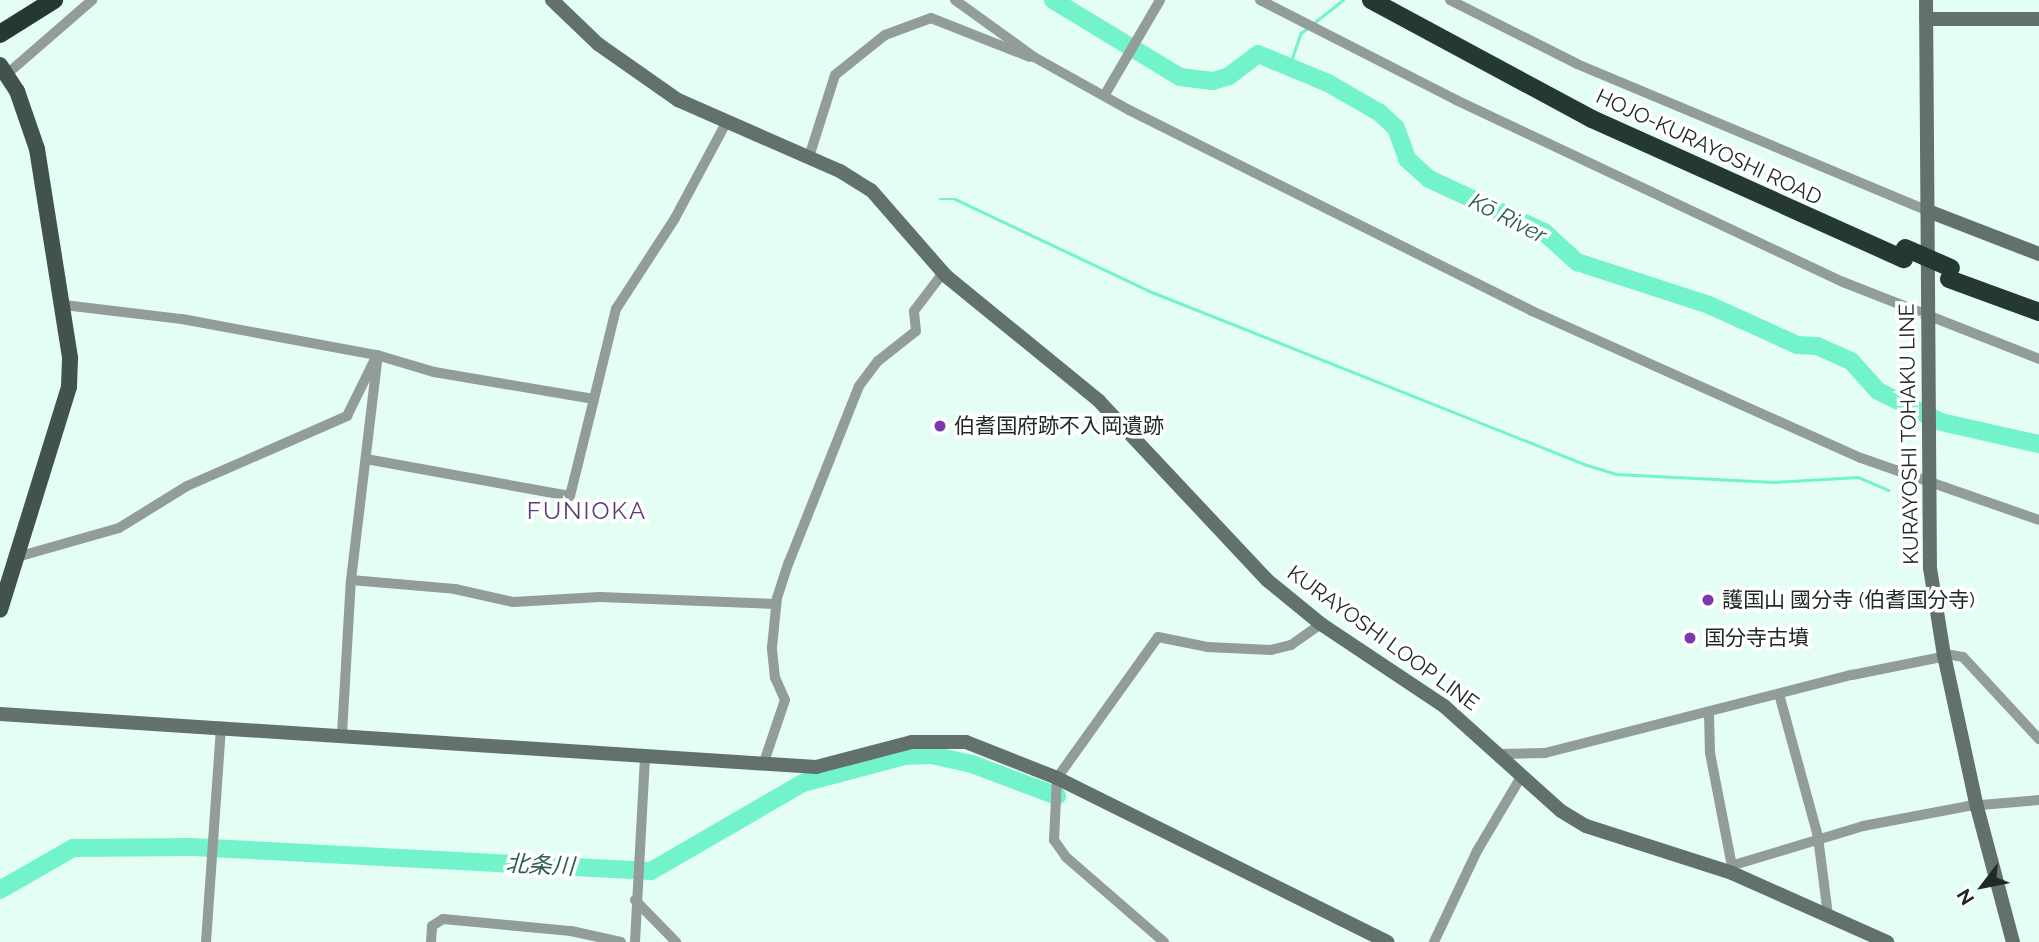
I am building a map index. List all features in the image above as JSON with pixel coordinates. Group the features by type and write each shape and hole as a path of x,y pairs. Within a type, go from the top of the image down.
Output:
{"highway":[{"path":"0,20 32,0"},
{"path":"0,34 54,0"},
{"name":"HOJO-KURAYOSHI ROAD","path":"1371,0 1592,119 2039,312"},
{"name":"HOJO-KURAYOSHI ROAD","path":"1392,0 1598,110 1905,254"},
{"name":"HOJO-KURAYOSHI ROAD","path":"1950,273 2039,302"}],"main road":[{"name":"KURAYOSHI LOOP LINE","path":"552,0 634,71 726,123 809,157 871,190 943,273 1099,401 1268,580 1321,624 1444,706 1521,776 1586,826 1733,869 1887,942"},
{"name":"KURAYOSHI TOHAKU LINE","path":"1926,0 1930,568 1944,655 1977,807 2013,942"},
{"path":"1926,19 2039,19"},
{"path":"0,610 69,387 64,305 37,149 4,69"},
{"path":"1927,211 2039,254"},
{"path":"0,714 342,734 816,767 935,739 966,742 1057,778 1388,942"}],"street":[{"path":"4,69 92,0"},
{"path":"955,0 1034,57 1104,96 1532,312 1861,458 1930,475 2039,520"},
{"path":"1104,96 1160,0"},
{"path":"1260,0 1638,187 1928,317 2039,359"},
{"path":"1450,0 1577,64 1927,211"},
{"path":"809,157 835,75 885,35 931,18 951,30 1034,57"},
{"path":"366,459 570,496 616,309 675,218 726,123"},
{"path":"764,762 785,701 775,678 772,647 776,604 859,386 878,361 916,331 914,312 943,273"},
{"path":"64,305 110,307 377,355 434,372 594,399"},
{"path":"342,734 351,580 377,355"},
{"path":"18,557 119,528 187,486 347,416 377,355"},
{"path":"351,580 456,589 513,602 600,597 776,604"},
{"path":"1164,942 1066,857 1054,839 1057,778 1158,637 1207,647 1271,650 1291,645 1321,624"},
{"path":"1498,754 1545,753 1944,655 1963,657 2039,739"},
{"path":"1779,694 1818,837 1828,915"},
{"path":"1709,713 1710,752 1733,869 1818,837 1977,807 2039,800"},
{"path":"206,942 221,727"},
{"path":"635,942 635,900 645,755"},
{"path":"1434,942 1478,850 1521,776"},
{"path":"635,900 676,942"},
{"path":"431,942 432,926 443,919 571,931 621,942"}],"waterway":[{"name":"Kō River","path":"1053,0 1180,77 1213,81 1229,76 1258,54 1328,83 1380,113 1396,128 1407,159 1429,179 1544,232 1577,262 1709,305 1797,345 1817,346 1851,361 1878,391 1941,422 2039,444"},
{"path":"1289,67 1301,33 1343,0"},
{"path":"940,199 955,199 1152,292 1584,464 1616,474 1774,482 1858,477 1888,490"},
{"name":"北条川","path":"0,890 73,848 192,847 651,871 803,783 905,756 931,755 972,764 1057,796"}],"place":[{"name":"伯耆国府跡不入岡遺跡","path":"940,426"},
{"name":"護国山 國分寺 (伯耆国分寺)","path":"1708,600"},
{"name":"国分寺古墳","path":"1690,638"}],"district":[{"name":"FUNIOKA","path":"587,511"}]}
